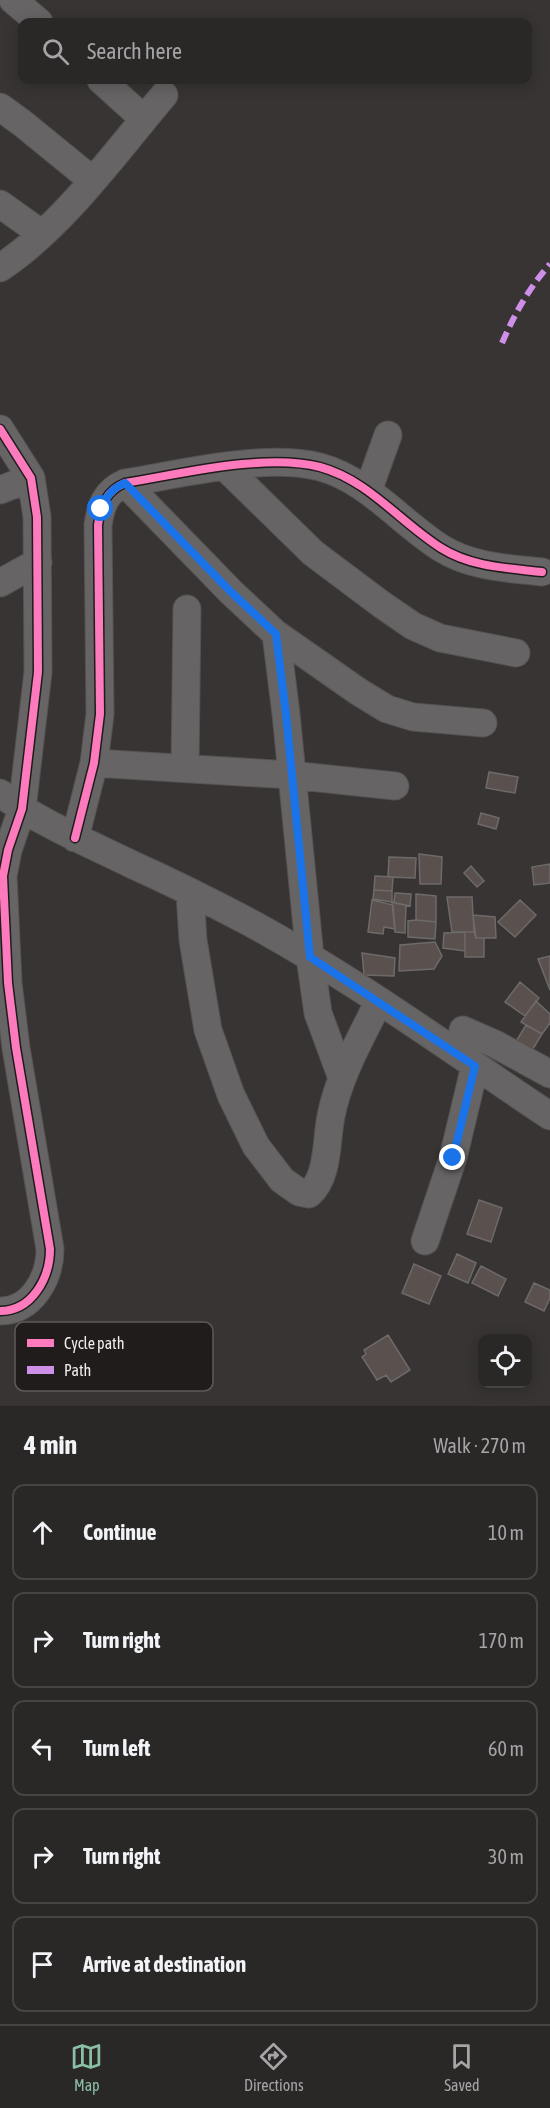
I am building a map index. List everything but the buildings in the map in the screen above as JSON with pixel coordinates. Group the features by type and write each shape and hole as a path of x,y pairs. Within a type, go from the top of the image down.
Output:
{"street":[{"path":"13,0 34,18"},
{"path":"105,84 144,119"},
{"path":"0,268 42,234 92,180 164,95"},
{"path":"0,107 92,180"},
{"path":"0,204 42,234"},
{"path":"0,429 31,478 37,517 38,672 22,809 4,861 3,876 8,983 8,1052 50,1249 50,1264 46,1276 26,1304 12,1311 0,1311"},
{"path":"368,491 388,435"},
{"path":"75,838 94,763 100,714 98,525 106,497 114,487 125,483 225,467 294,464 320,467 368,491 440,547 460,558 483,565 542,572"},
{"path":"225,467 313,553 413,626 440,638 516,653"},
{"path":"0,490 31,478"},
{"path":"125,483 231,592 276,634 358,692 387,709 413,717 483,723"},
{"path":"0,583 38,562"},
{"path":"185,768 187,609"},
{"path":"276,634 318,1013 342,1078"},
{"path":"94,763 291,775 395,786"},
{"path":"0,793 22,809 75,838 248,922 310,957 550,1116"},
{"path":"190,893 193,940 208,1030 231,1095 256,1146 282,1180 299,1192 309,1194 318,1187 323,1170 331,1115 342,1078 379,1001"},
{"path":"463,1030 548,1068"},
{"path":"425,1240 453,1158 475,1066"}],"marked path":[{"path":"502,343 523,301 550,264"}],"cycle path":[{"path":"0,429 31,478 37,517 38,672 22,809 8,850 3,876 8,983 16,1048 50,1249 47,1271 37,1291 21,1305 11,1310 0,1311"},
{"path":"75,838 94,763 100,714 98,525 106,500 119,486 125,483 222,466 274,462 320,467 337,473 369,491 426,538 453,554 490,566 542,572"}],"route":[{"path":"101,509 106,497 114,487 125,483 231,592 276,634 310,957 475,1066 453,1158"}]}
